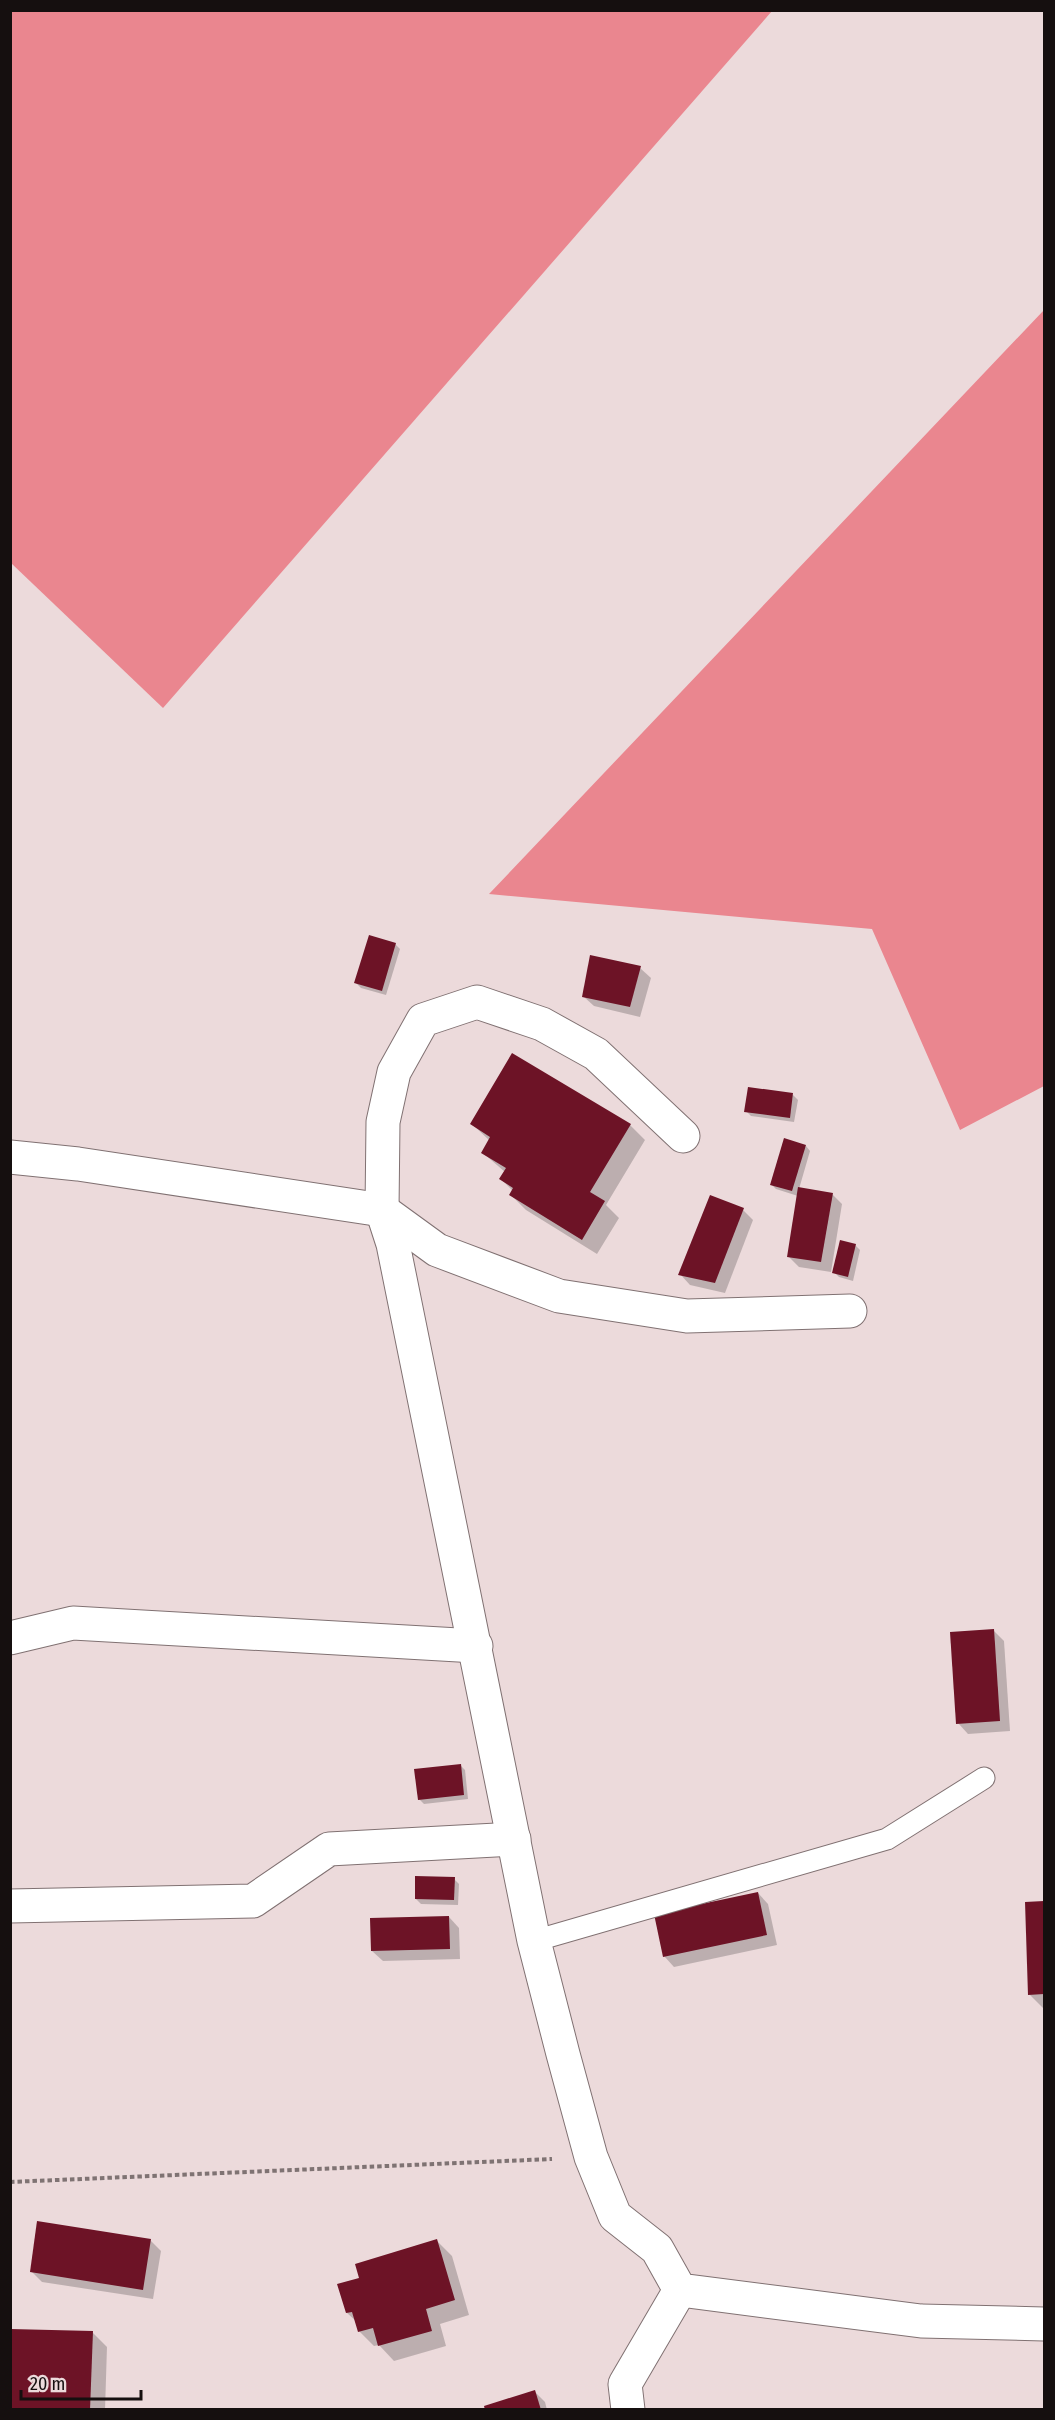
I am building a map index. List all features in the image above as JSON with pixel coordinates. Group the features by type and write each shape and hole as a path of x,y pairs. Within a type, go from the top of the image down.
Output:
{"street":[{"path":"680,2290 657,2249 615,2216 591,2157 534,1941 393,1244 382,1210 383,1122 394,1072 423,1020 477,1002 542,1024 596,1054 682,1136"},
{"path":"10,1157 78,1164 382,1210 437,1250 559,1296 687,1316 850,1311"},
{"path":"10,1638 73,1623 476,1646"},
{"path":"10,1906 253,1901 329,1849 514,1839"},
{"path":"680,2290 921,2321 1044,2324"},
{"path":"628,2409 625,2384 680,2290"}],"lane":[{"path":"534,1941 887,1839 984,1778"}],"path":[{"path":"10,2182 591,2157"}],"shaded area":[{"path":"10,11 772,11 163,708 11,563"},
{"path":"1044,310 1044,1086 960,1130 872,929 489,894"}],"building":[{"path":"369,935 396,943 382,991 354,983"},
{"path":"590,955 641,966 630,1007 582,997"},
{"path":"512,1053 631,1124 590,1192 605,1201 582,1240 509,1195 513,1188 499,1179 506,1168 481,1153 490,1137 470,1124"},
{"path":"748,1087 793,1093 790,1118 744,1112"},
{"path":"784,1138 806,1145 792,1191 770,1185"},
{"path":"798,1187 833,1193 821,1262 787,1257"},
{"path":"710,1195 744,1208 715,1283 678,1275"},
{"path":"840,1240 856,1244 848,1277 832,1273"},
{"path":"994,1629 1000,1721 956,1724 950,1632"},
{"path":"461,1764 464,1795 418,1800 414,1769"},
{"path":"415,1876 455,1877 454,1900 415,1899"},
{"path":"758,1892 767,1935 663,1957 654,1914"},
{"path":"1044,1901 1044,1994 1028,1995 1025,1902"},
{"path":"449,1916 450,1949 371,1951 370,1918"},
{"path":"37,2221 151,2239 143,2290 30,2272"},
{"path":"437,2239 455,2300 426,2309 432,2331 378,2346 373,2328 358,2332 352,2312 346,2313 337,2284 359,2278 355,2264"},
{"path":"10,2329 93,2331 90,2410 10,2410"},
{"path":"535,2390 541,2410 485,2410 484,2406"}]}
